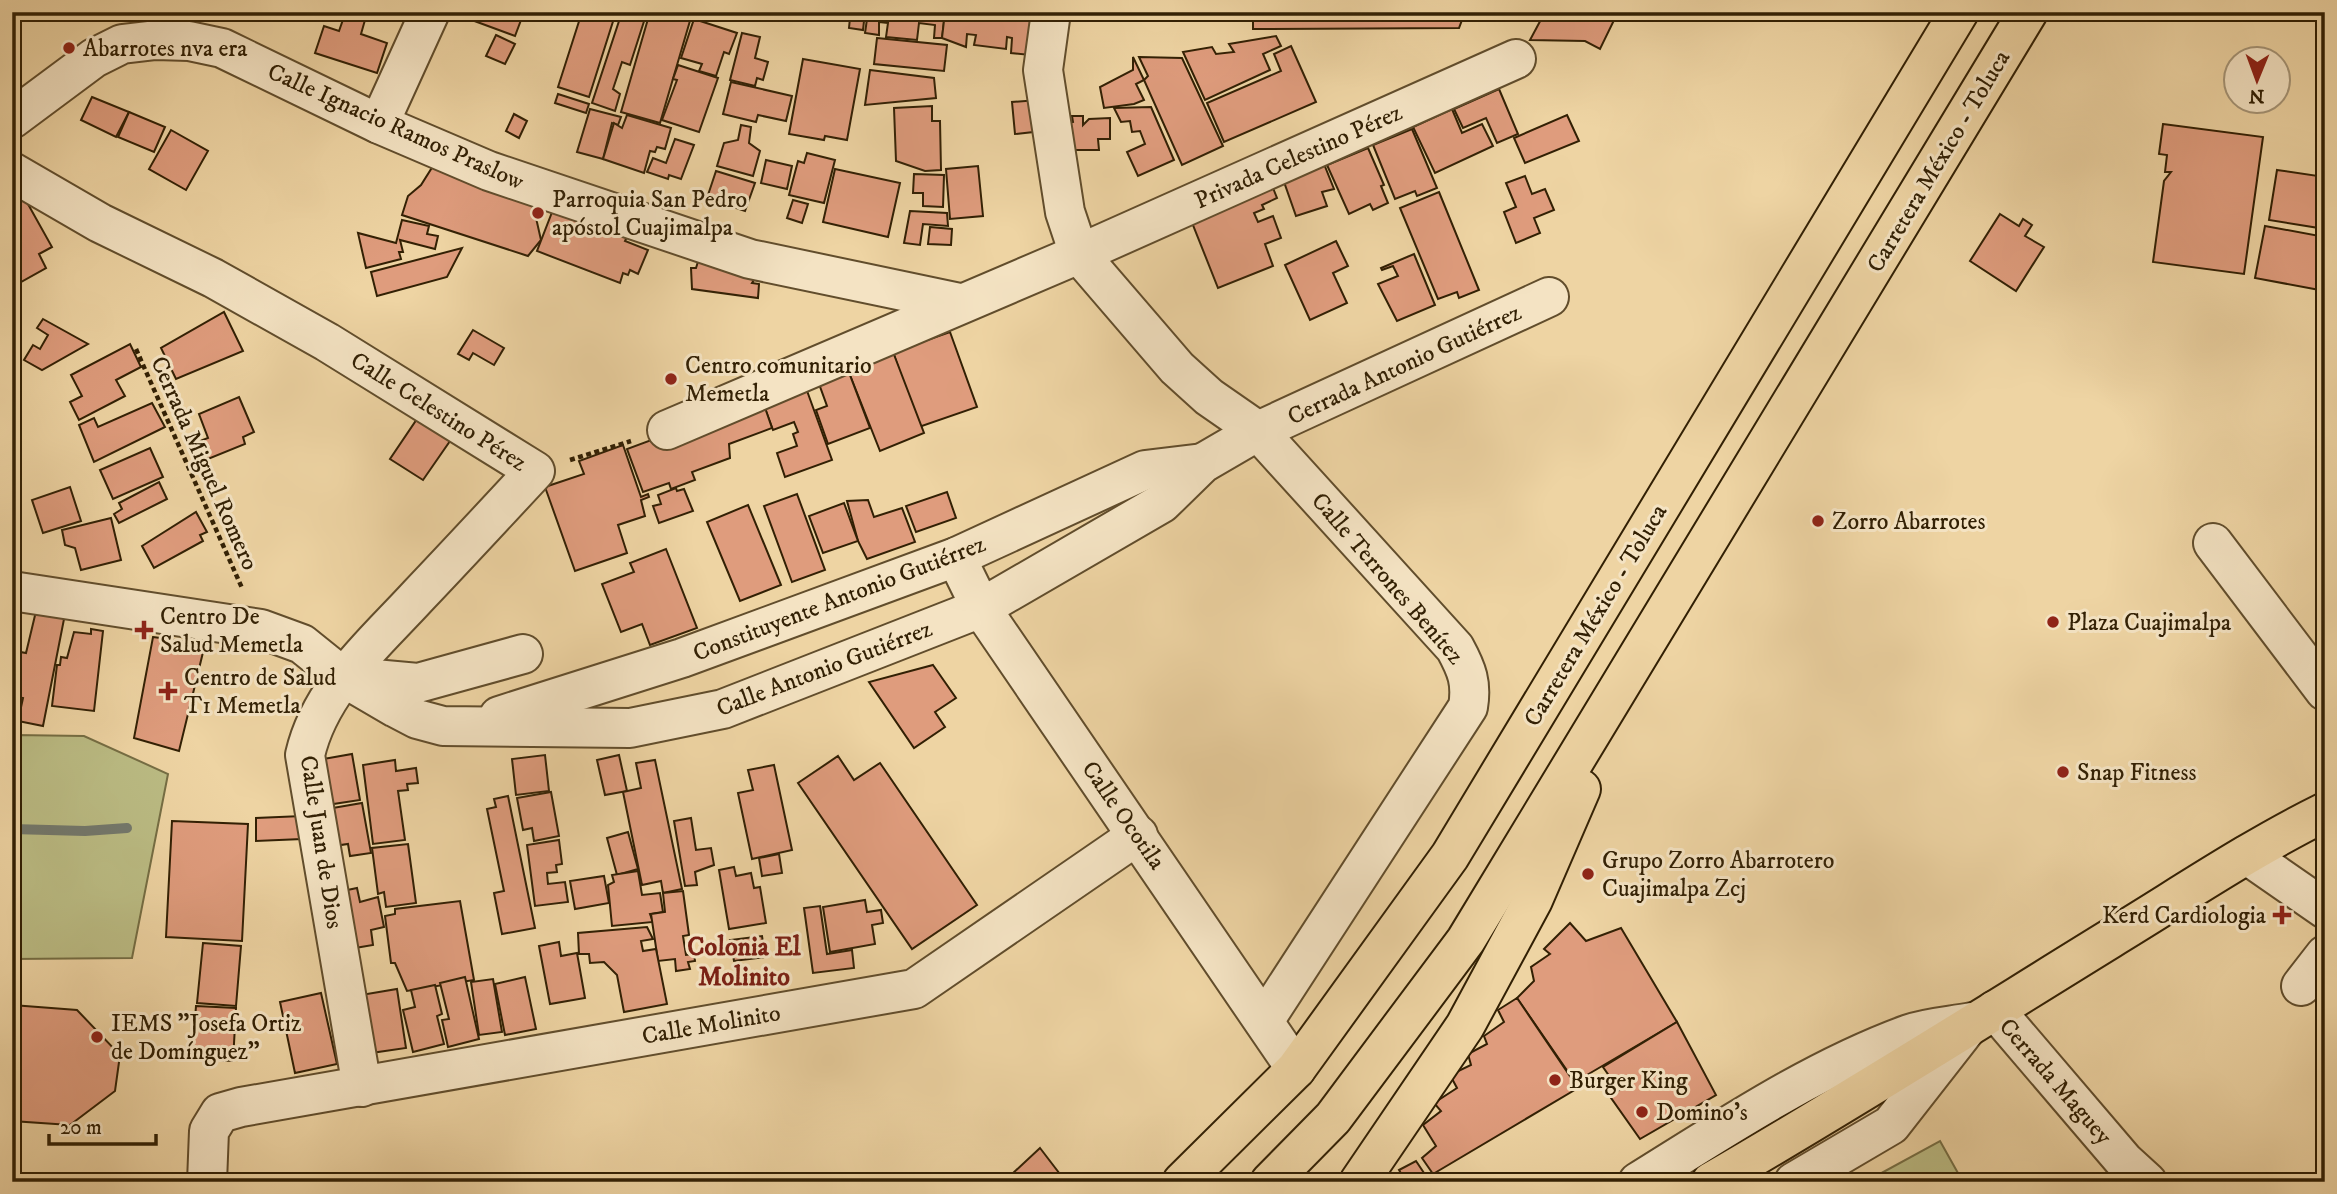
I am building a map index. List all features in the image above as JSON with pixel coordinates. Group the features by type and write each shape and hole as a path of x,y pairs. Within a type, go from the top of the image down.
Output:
{"main road":[{"name":"Carretera México - Toluca","path":"1182,1182 1296,1069 1450,856 1959,12"},
{"name":"Carretera México - Toluca","path":"1270,1182 1333,1118 1466,940 2028,12"},
{"path":"1359,1182 1465,1026 1521,923 1641,652"},
{"path":"1711,1182 1858,1097 1983,1016 2254,850 2325,812"}],"street":[{"path":"379,124 430,12"},
{"path":"667,430 1079,254 1065,212 1043,70 1051,12"},
{"name":"Calle Ignacio Ramos Praslow","path":"12,119 94,58 122,44 156,40 189,41 222,48 379,124 489,171 750,259 960,303"},
{"name":"Privada Celestino Pérez","path":"1079,254 1516,59"},
{"name":"Calle Celestino Pérez","path":"12,172 100,223 213,278 327,342 535,471"},
{"name":"Calle Terrones Benítez","path":"1079,254 1177,368 1209,397 1258,431 1455,649 1468,671 1471,687 1468,707 1264,1021"},
{"name":"Cerrada Antonio Gutiérrez","path":"1258,431 1549,297"},
{"name":"Constituyente Antonio Gutiérrez","path":"981,608 1162,503 1203,463 1258,431"},
{"name":"Constituyente Antonio Gutiérrez","path":"471,726 682,657 956,557 1145,470 1203,463"},
{"name":"Calle Juan de Dios","path":"362,1087 305,755 317,716 343,677 535,471"},
{"path":"2213,542 2325,691"},
{"name":"Calle Ocotila","path":"956,557 981,608 1296,1069"},
{"name":"Calle Antonio Gutiérrez","path":"12,592 261,629 302,644 317,653 343,677 417,719 443,726 630,728 723,709 981,608"},
{"path":"343,677 418,683 523,654"},
{"name":"Calle Molinito","path":"206,1182 209,1131 220,1113 241,1107 914,989 1138,835"},
{"path":"2254,850 2325,892"},
{"path":"2254,850 2325,909"},
{"path":"2301,986 2325,955"},
{"path":"1638,1182 1754,1110 1844,1064 1911,1034 1983,1016"},
{"path":"1794,1182 1891,1125 1983,1016"},
{"name":"Cerrada Maguey","path":"1983,1016 2147,1182"}],"path":[{"name":"Cerrada Miguel Romero","path":"136,349 261,629"},
{"name":"Calle Celestino Pérez","path":"535,471 667,430"}],"green space":[{"path":"15,735 84,736 168,774 132,958 12,959 12,738"},
{"path":"1940,1141 1963,1182 1865,1182"}],"building":[{"path":"450,12 501,12 521,20 515,36"},
{"path":"582,12 616,12 589,97 558,87"},
{"path":"622,12 647,12 630,65 622,62 613,89 620,94 615,111 592,103"},
{"path":"650,12 692,14 660,123 621,112"},
{"path":"834,12 865,12 863,30 849,28 850,18 833,16"},
{"path":"868,12 945,12 942,38 934,38 935,25 919,23 917,40 886,37 888,23 879,22 879,35 865,33"},
{"path":"945,12 1035,12 1030,55 1011,53 1012,38 1007,37 1006,49 974,45 976,35 967,34 966,47 942,38"},
{"path":"1253,12 1465,12 1459,28 1253,29"},
{"path":"1545,12 1618,12 1600,49 1585,41 1530,40"},
{"path":"345,14 365,20 361,34 387,43 377,73 315,53 324,26 339,31"},
{"path":"694,19 737,33 729,54 724,52 716,76 699,71 702,64 681,58"},
{"path":"742,33 760,37 755,58 768,62 763,80 757,78 755,86 730,80"},
{"path":"496,35 515,44 505,64 486,56"},
{"path":"1276,36 1281,46 1263,54 1270,70 1205,100 1183,52 1212,47 1216,54 1234,52 1229,44"},
{"path":"877,38 947,45 944,71 874,64"},
{"path":"1291,46 1316,102 1224,142 1207,103 1281,71 1274,54"},
{"path":"1133,57 1144,80 1136,84 1144,100 1104,108 1100,87 1133,70"},
{"path":"1139,57 1182,58 1223,146 1182,165 1144,80 1148,76"},
{"path":"803,59 860,69 847,140 825,136 824,140 789,134"},
{"path":"678,65 718,78 699,132 662,120 677,80 673,79"},
{"path":"870,70 934,78 936,98 865,105"},
{"path":"731,82 792,96 786,121 758,115 756,122 723,114"},
{"path":"1499,89 1518,134 1497,143 1486,118 1463,128 1454,109"},
{"path":"558,94 589,104 586,113 555,103"},
{"path":"92,97 129,112 116,137 81,120"},
{"path":"1038,100 1042,131 1015,134 1012,102"},
{"path":"932,106 932,121 940,121 941,170 925,171 896,161 894,108"},
{"path":"1151,107 1174,160 1138,176 1127,152 1145,144 1140,131 1132,132 1130,121 1121,122 1114,108"},
{"path":"590,109 621,117 618,125 612,123 603,159 577,152"},
{"path":"1452,109 1462,133 1482,124 1493,146 1435,173 1413,127"},
{"path":"129,112 165,127 154,152 118,137"},
{"path":"514,114 527,121 519,138 506,131"},
{"path":"627,115 671,128 665,149 657,147 655,152 650,151 644,173 603,159 614,123 622,128"},
{"path":"1567,115 1579,141 1525,163 1514,138"},
{"path":"1072,116 1083,116 1083,125 1089,119 1110,118 1110,139 1098,139 1099,150 1072,150 1068,123 1073,122"},
{"path":"2163,124 2263,137 2244,274 2153,262 2164,181 2171,172 2165,172 2167,155 2159,154"},
{"path":"741,125 751,127 749,143 760,151 753,176 717,166 724,143 738,140"},
{"path":"1412,129 1437,188 1417,196 1415,191 1395,199 1373,145"},
{"path":"171,130 208,151 186,190 149,169"},
{"path":"675,139 694,145 681,179 669,175 668,179 647,172 653,158 666,163"},
{"path":"1368,148 1384,185 1381,186 1388,203 1373,210 1370,204 1349,214 1327,165"},
{"path":"807,153 835,160 824,203 789,195 798,161 804,163"},
{"path":"766,160 792,166 787,189 761,183"},
{"path":"1324,164 1334,189 1322,192 1327,206 1296,216 1283,179"},
{"path":"433,166 532,200 541,240 528,256 402,215 408,196 421,185"},
{"path":"978,166 983,216 950,219 946,169"},
{"path":"835,169 900,183 888,237 823,222"},
{"path":"2277,170 2325,177 2325,229 2269,220"},
{"path":"716,171 755,183 745,211 707,198"},
{"path":"914,174 944,175 943,207 923,206 923,193 913,193"},
{"path":"1525,176 1532,194 1545,189 1554,210 1534,218 1540,233 1516,243 1504,212 1516,207 1506,183"},
{"path":"1271,183 1277,198 1262,205 1264,209 1254,213 1258,222 1273,216 1281,238 1265,244 1273,266 1218,288 1189,215"},
{"path":"19,188 52,247 39,254 46,268 12,287 12,192"},
{"path":"1439,192 1479,290 1459,298 1457,292 1438,299 1400,208"},
{"path":"793,200 808,204 802,223 787,218"},
{"path":"556,202 630,231 625,241 648,250 638,274 630,270 628,275 623,273 620,283 537,251"},
{"path":"910,211 947,213 948,226 923,224 920,245 904,243"},
{"path":"2000,214 2019,226 2023,219 2032,225 2025,236 2044,247 2016,291 1970,261"},
{"path":"402,220 429,226 427,234 438,236 435,249 400,240 403,252 399,252 401,259 366,268 358,233 396,243"},
{"path":"2265,226 2325,237 2325,291 2255,278"},
{"path":"930,227 952,229 951,245 928,244"},
{"path":"1336,241 1348,266 1333,273 1347,303 1310,320 1285,265"},
{"path":"462,248 447,277 377,296 371,272"},
{"path":"702,249 756,277 752,283 759,284 758,298 692,289 691,268 696,268"},
{"path":"1414,254 1435,305 1397,321 1378,284 1398,276 1393,266 1382,270 1381,268"},
{"path":"224,312 243,351 176,379 161,348"},
{"path":"43,319 88,344 42,370 24,360 33,345 40,349 48,335 37,328"},
{"path":"473,330 504,348 494,365 473,353 469,360 458,354"},
{"path":"950,332 977,407 919,427 893,352"},
{"path":"130,344 141,367 116,380 125,396 79,420 70,402 82,396 71,375"},
{"path":"893,352 924,433 880,451 848,370"},
{"path":"848,370 870,428 828,444 816,410 827,406 818,381"},
{"path":"806,388 832,460 785,477 777,453 797,446 793,434 798,432 794,422 773,430 763,403"},
{"path":"239,397 254,432 243,437 245,444 208,459 200,441 208,438 199,414"},
{"path":"762,399 772,428 729,444 730,458 692,472 695,480 671,489 669,483 643,492 627,449"},
{"path":"152,403 165,427 94,462 79,425 94,418 98,427"},
{"path":"417,419 450,441 423,480 390,459"},
{"path":"623,445 641,497 648,494 649,497 641,500 645,516 618,525 627,553 575,571 545,487 584,474 579,461"},
{"path":"150,448 163,477 113,499 100,470"},
{"path":"159,482 167,499 119,523 114,514 122,509 119,503"},
{"path":"70,487 81,521 43,533 32,500"},
{"path":"676,488 677,491 684,489 693,511 659,523 653,506 661,504 658,495"},
{"path":"947,492 956,518 916,532 906,506"},
{"path":"797,494 825,570 792,582 764,506"},
{"path":"868,500 874,517 902,508 915,542 867,559 858,541 847,501"},
{"path":"844,503 858,541 823,553 809,516"},
{"path":"748,505 781,585 740,601 707,522"},
{"path":"196,512 207,532 200,535 203,541 154,568 142,546"},
{"path":"111,518 121,560 81,570 75,548 65,545 62,530"},
{"path":"666,549 697,628 650,645 642,624 621,632 602,584 634,572 630,563"},
{"path":"12,599 23,602 12,652"},
{"path":"37,607 65,614 43,726 18,721 23,698 12,696 16,676 12,675 15,651 26,653"},
{"path":"91,629 103,631 94,711 52,706 57,665 60,665 61,657 67,658 74,632 91,634"},
{"name":"Centro de Salud T1 Memetla","path":"153,637 205,644 179,751 134,738"},
{"path":"933,665 956,698 935,712 945,727 914,748 869,682"},
{"path":"352,754 360,800 320,806 312,761"},
{"path":"545,755 549,791 516,795 512,759"},
{"path":"619,755 627,791 605,795 597,760"},
{"path":"838,756 854,780 880,763 977,905 912,949 798,783"},
{"path":"395,760 396,771 416,768 418,783 407,784 408,790 398,791 405,840 373,844 363,765"},
{"path":"655,760 682,889 663,893 661,881 642,885 623,792 641,788 636,763"},
{"path":"774,765 792,850 752,859 738,793 753,790 748,770"},
{"path":"551,792 559,836 534,841 532,828 523,830 517,798"},
{"path":"508,796 535,928 502,934 494,893 504,891 487,809 496,807 494,799"},
{"path":"362,803 371,853 350,856 348,844 327,847 321,810"},
{"path":"302,816 302,839 256,841 256,818"},
{"path":"691,818 696,850 711,848 714,865 695,872 697,885 685,886 674,821"},
{"path":"172,821 248,824 242,941 166,937"},
{"path":"628,832 638,869 617,875 607,838"},
{"path":"559,840 562,864 556,865 557,872 547,873 548,884 565,882 568,902 535,906 527,845"},
{"path":"408,844 416,903 386,907 384,892 378,894 372,848"},
{"path":"779,854 782,873 762,876 759,858"},
{"path":"734,867 736,876 751,873 754,888 760,887 766,923 729,929 719,870"},
{"path":"638,871 642,895 660,893 663,912 650,914 653,922 612,926 608,885 614,882 612,875"},
{"path":"604,876 609,903 575,909 570,881"},
{"path":"357,888 360,902 378,897 384,927 371,930 373,945 349,949 338,892"},
{"path":"683,891 689,935 683,936 686,955 694,954 695,961 688,962 690,969 676,971 675,959 658,961 651,914 665,912 663,893"},
{"path":"865,900 867,912 881,910 883,923 872,925 875,944 830,952 823,907"},
{"path":"460,901 474,980 407,991 395,963 391,963 385,916 395,914 395,909"},
{"path":"820,906 827,954 852,950 854,968 813,973 804,908"},
{"path":"1570,923 1586,941 1621,928 1677,1022 1575,1082 1517,998 1534,981 1531,967 1550,954 1544,949"},
{"path":"647,927 653,939 641,941 643,951 656,949 667,1004 624,1012 617,975 604,962 590,963 589,954 579,954 578,933"},
{"path":"762,936 765,957 734,961 730,940"},
{"path":"559,942 561,956 577,953 585,998 550,1004 539,946"},
{"path":"203,943 241,946 236,1006 197,1003"},
{"path":"465,977 479,1039 448,1047 442,1020 449,1019 440,983"},
{"path":"525,977 536,1029 505,1035 495,984"},
{"path":"493,979 502,1032 479,1035 471,982"},
{"path":"435,985 442,1014 437,1016 444,1044 413,1052 403,1010 415,1007 411,990"},
{"path":"397,989 406,1048 364,1054 355,996"},
{"path":"321,993 337,1064 295,1073 280,1002"},
{"path":"1517,998 1578,1088 1433,1174 1422,1158 1436,1146 1423,1125 1441,1111 1434,1103 1457,1088 1450,1075 1471,1065 1468,1054 1487,1044 1484,1036 1504,1022 1498,1010"},
{"path":"12,1005 77,1010 120,1055 115,1091 70,1125 12,1121"},
{"path":"196,1006 236,1008 233,1061 192,1059"},
{"path":"1677,1022 1716,1095 1640,1139 1609,1095 1619,1090 1603,1067"},
{"path":"1040,1148 1066,1182 1015,1182 1011,1175"},
{"path":"1416,1161 1430,1182 1406,1182 1399,1170"}],"waterway":[{"path":"12,829 85,831 127,828"}],"place":[{"name":"Abarrotes nva era","path":"69,48"},
{"name":"Parroquia San Pedro apóstol Cuajimalpa","path":"538,213"},
{"name":"Centro comunitario Memetla","path":"671,379"},
{"name":"Zorro Abarrotes","path":"1818,521"},
{"name":"Plaza Cuajimalpa","path":"2053,622"},
{"name":"Centro De Salud Memetla","path":"144,630"},
{"name":"Centro de Salud T1 Memetla","path":"168,691"},
{"name":"Snap Fitness","path":"2063,772"},
{"name":"Grupo Zorro Abarrotero Cuajimalpa Zcj","path":"1588,874"},
{"name":"Kerd Cardiologia","path":"2282,915"},
{"name":"IEMS \"Josefa Ortiz de Domínguez\"","path":"97,1037"},
{"name":"Burger King","path":"1555,1080"},
{"name":"Domino's","path":"1642,1112"}],"district":[{"name":"Colonia El Molinito","path":"744,961"}]}
